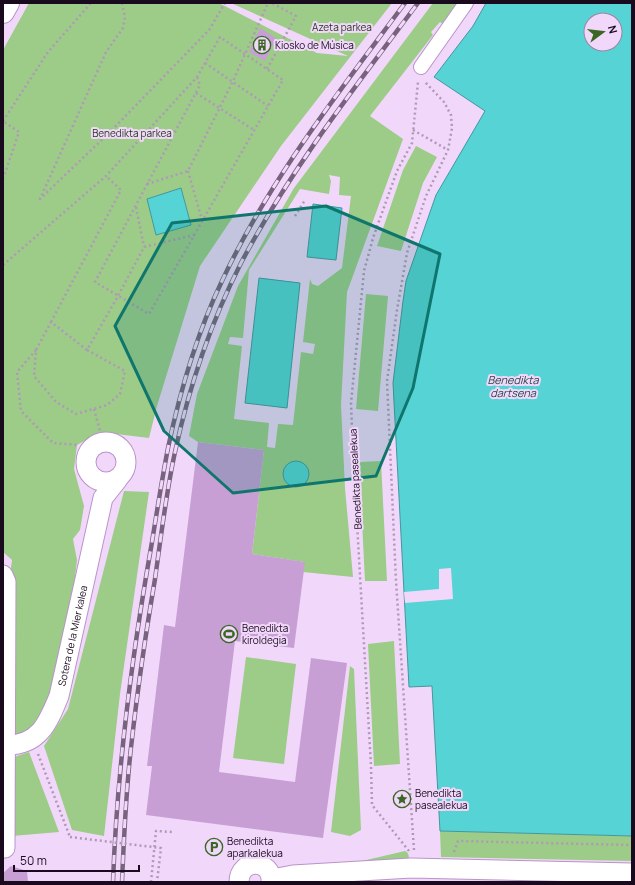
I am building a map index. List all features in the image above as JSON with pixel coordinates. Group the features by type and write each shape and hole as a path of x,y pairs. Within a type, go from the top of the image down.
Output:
{"street":[{"path":"3,12 8,3"},
{"path":"420,70 466,3"},
{"path":"94,478 99,481 112,482 123,474 126,468 125,455 116,445 103,442 92,448 86,460 87,467 103,498"},
{"name":"Sotera de la Mier kalea","path":"5,746 16,746 26,743 38,734 49,719 59,696 103,498 118,479"},
{"path":"3,575 6,582 5,848"},
{"path":"239,882 239,877 244,868 248,865 254,864 264,866 270,874 271,880 293,875 411,868 632,873"}],"path":[{"path":"3,179 19,132 3,121 48,52 91,3"},
{"path":"122,3 126,17 123,28 106,52 40,198 109,133 209,30 225,3"},
{"path":"202,220 188,171 233,82 268,3"},
{"path":"267,69 296,16 272,3"},
{"path":"3,265 106,176 197,77 220,37 283,80 149,314 96,282 200,85 197,77"},
{"path":"205,63 268,106"},
{"path":"420,70 413,130 448,150"},
{"path":"414,858 396,588 387,381 407,253 426,196 448,150 452,128 451,115 444,102 424,81 420,70"},
{"path":"196,92 254,130"},
{"name":"Benedikta pasealekua","path":"411,854 372,805 351,403 364,271 373,238 397,171 412,143 413,130"},
{"path":"148,184 188,171"},
{"path":"77,445 53,443 21,411 17,372 36,350 121,190 106,176"},
{"path":"294,216 305,200"},
{"path":"87,350 144,247 136,206"},
{"path":"144,247 194,235"},
{"path":"36,350 34,376 56,402 76,414 107,405 120,394 125,371 87,350 51,322"},
{"path":"94,408 103,442"},
{"path":"32,739 70,837 161,848 157,882"},
{"path":"151,882 156,831 173,832"},
{"path":"453,853 458,841 632,844"}],"highlighted area":[{"path":"326,206 440,254 413,388 376,476 233,493 164,431 115,326 172,223"}],"green space":[{"name":"Benedikta parkea","path":"29,3 219,3 317,53 348,56 231,3 392,3 281,146 200,266 157,406 149,438 100,432 77,445 74,469 84,506 80,530 73,539 77,560 73,595 53,695 40,722 14,740 12,560 3,552 3,50"},
{"path":"433,3 460,3 443,24 440,22 431,32 433,35 370,116 403,139 347,292 341,405 345,488 353,577 303,572 304,562 252,554 264,450 198,442 189,436 197,394 238,286 294,188","holes":["329,175 340,177 339,195 351,196 342,268 318,286 312,284 310,279 303,342 315,344 313,354 301,352 293,425 278,424 275,448 267,447 269,423 234,419 242,346 228,344 230,337 243,338 249,270 300,189 329,194 331,181"]},
{"path":"416,146 437,157 423,183 401,251 377,246 403,170"},
{"path":"366,294 388,296 378,411 356,409"},
{"path":"381,461 387,581 365,581 359,462"},
{"path":"124,491 149,492 120,694 104,836 72,830 44,746 68,709"},
{"path":"394,641 400,764 374,766 368,644"},
{"path":"246,657 296,664 284,764 233,758"},
{"path":"350,666 354,669 361,830 350,836 331,832"},
{"path":"29,752 59,832 12,836 11,758"},
{"path":"440,831 632,836 632,861 441,857"},
{"path":"405,851 408,855 409,861 362,861"}],"water":[{"name":"Benedikta dartsena","path":"486,3 632,3 632,836 440,831 432,686 409,687 393,383 406,281 436,195 485,111 434,77 473,26"},
{"path":"181,188 191,225 156,235 147,199"},
{"path":"313,204 342,208 336,260 307,257"},
{"path":"259,278 300,283 287,408 245,403"},
{"path":"296,461 305,465 309,474 305,483 296,487 287,483 283,474 287,465"}],"pier":[{"path":"451,568 453,599 405,603 404,592 439,589 439,569"}],"building":[{"name":"Kiosko de Música","path":"260,28 276,38 265,61 249,52"},
{"name":"Benedikta kiroldegia","path":"198,442 264,450 252,554 305,562 294,648 235,641 219,772 295,782 311,658 347,663 323,838 146,815 152,766 147,766 164,625 175,627"},
{"path":"11,866 27,871 28,882 3,882 3,873"}],"railway":[{"path":"113,882 118,797 126,712 138,627 168,448 190,363 205,321 222,281 261,207 330,103 405,3"},
{"path":"122,882 124,828 132,739 142,659 166,499 187,403 202,355 230,285 280,195 324,130 418,3"}],"place":[{"name":"Kiosko de Música","path":"262,45"},
{"name":"Benedikta kiroldegia","path":"229,634"},
{"name":"Benedikta pasealekua","path":"402,799"},
{"name":"Benedikta aparkalekua","path":"214,847"}],"park label":[{"name":"Azeta parkea","path":"342,27"}]}
